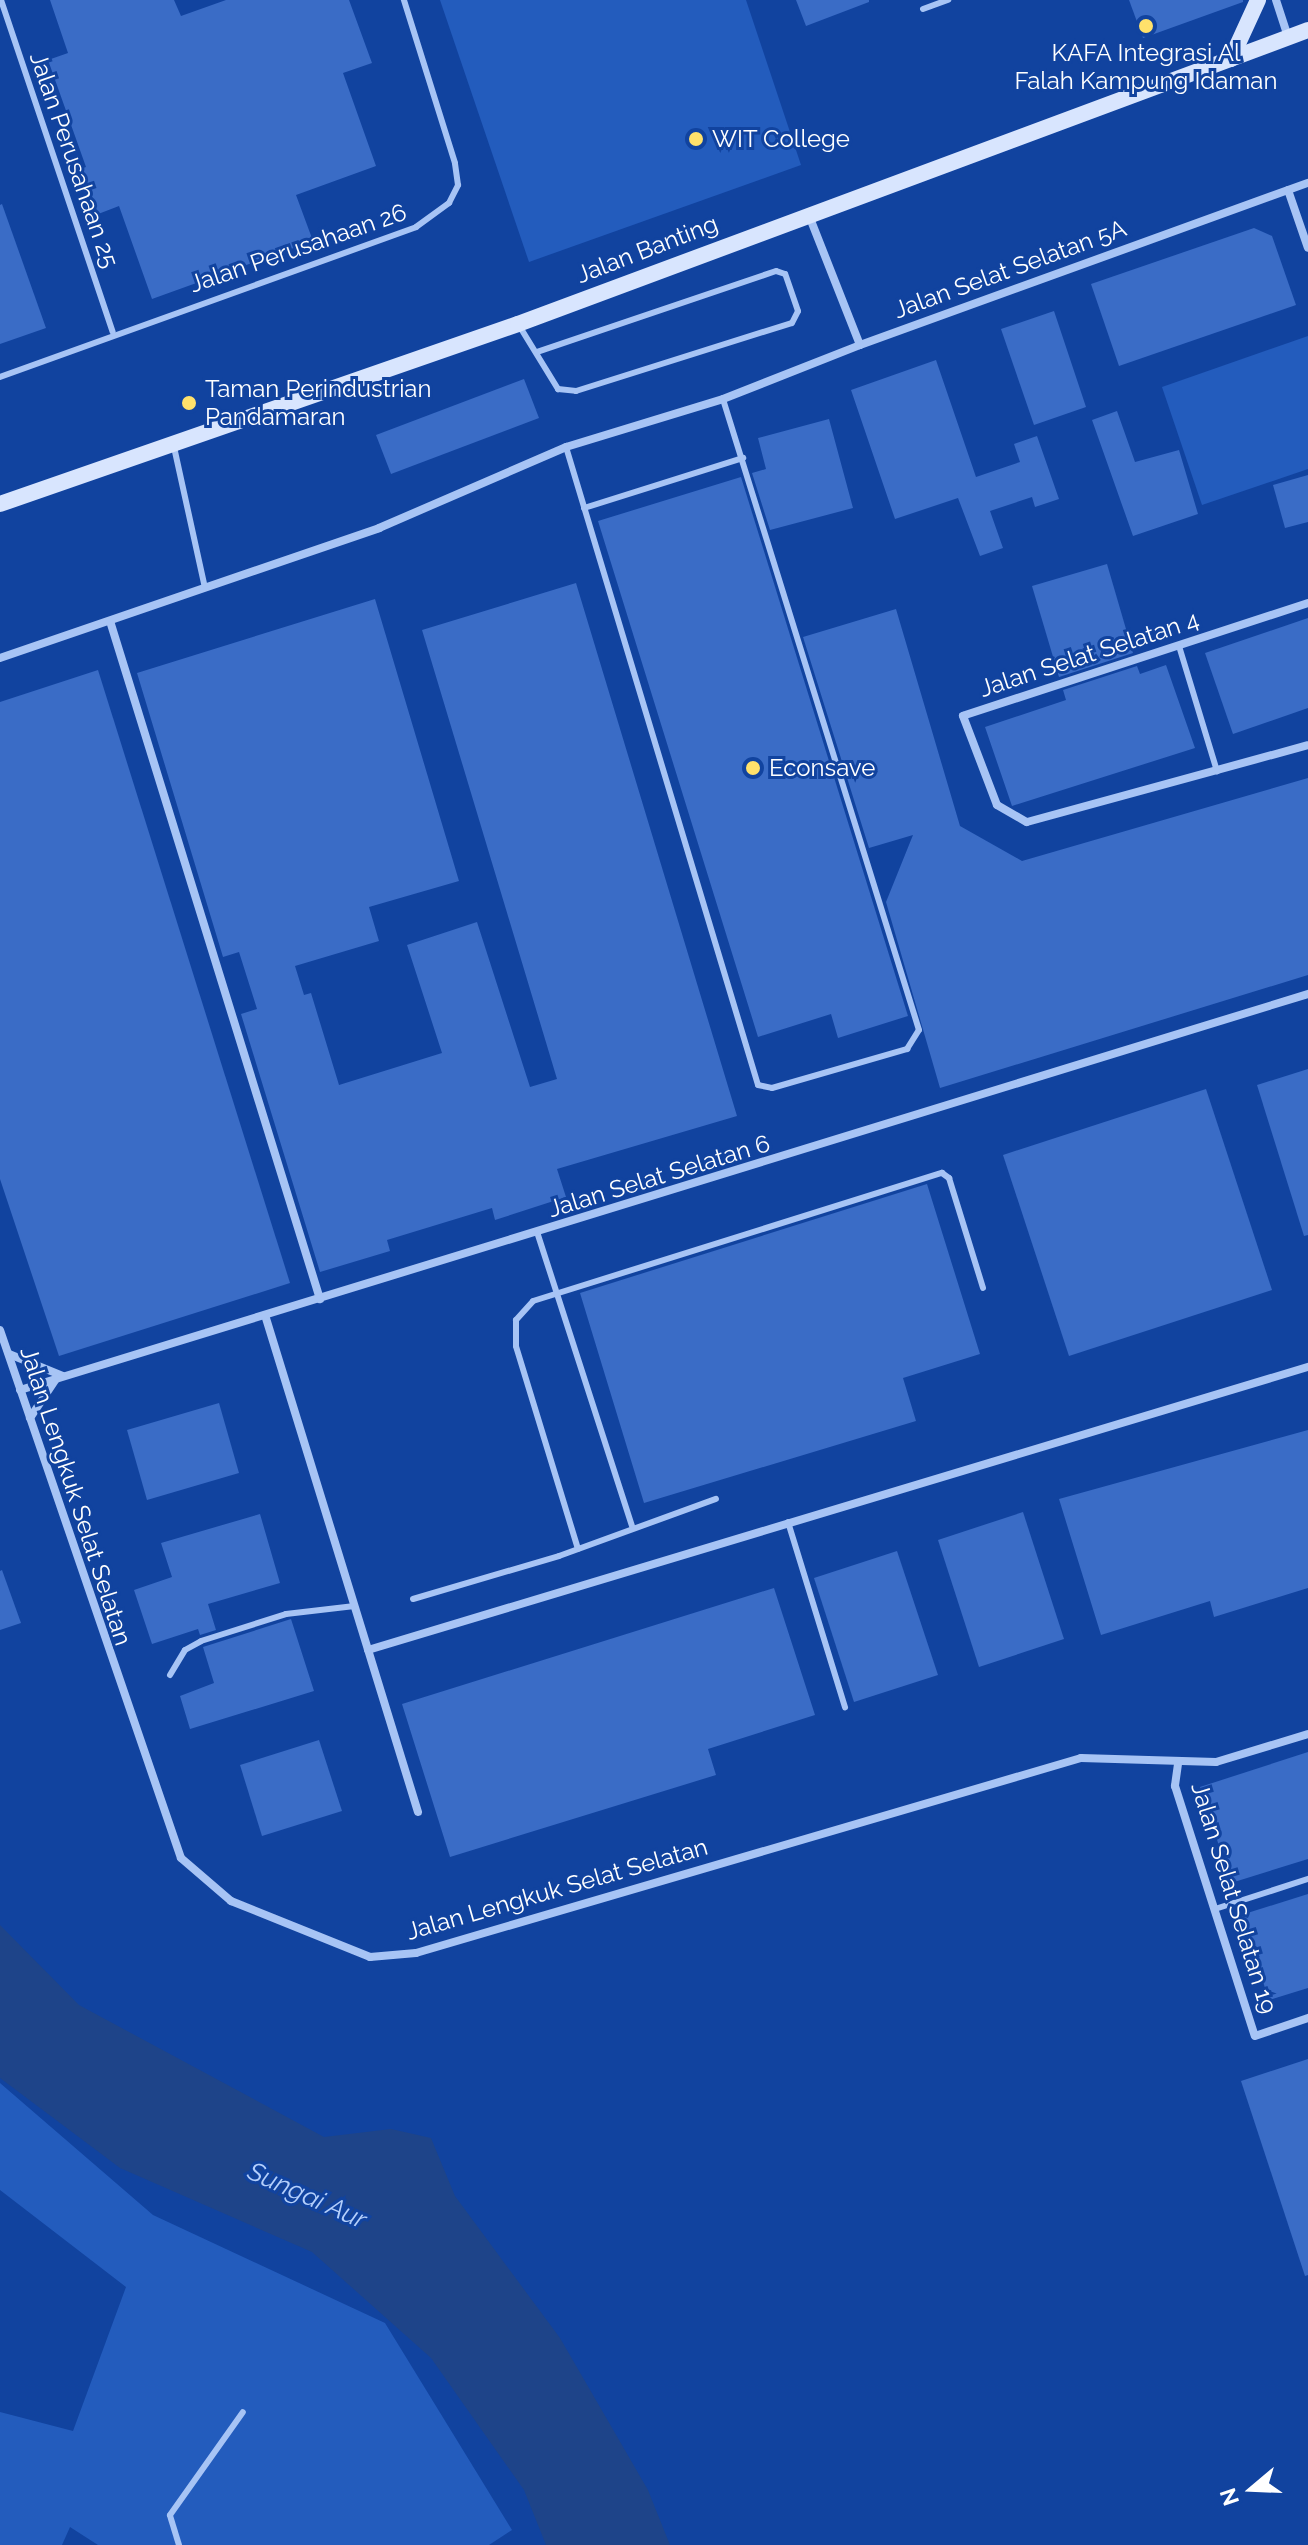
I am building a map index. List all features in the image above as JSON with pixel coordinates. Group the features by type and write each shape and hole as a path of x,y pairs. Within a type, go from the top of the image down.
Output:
{"main road":[{"path":"1231,59 1258,0"},
{"name":"Jalan Banting","path":"0,504 518,324 808,212 1308,30"}],"street":[{"path":"1276,0 1289,37"},
{"name":"Jalan Selat Selatan 5A","path":"0,658 379,528 566,447 723,399 860,345 1308,183"},
{"path":"1288,190 1308,248"},
{"path":"808,212 860,345"},
{"name":"Jalan Selat Selatan 4","path":"1308,603 963,716 997,805 1027,822 1308,745"},
{"path":"110,621 320,1299"},
{"name":"Jalan Selat Selatan 6","path":"20,1390 538,1235 1308,994"},
{"path":"265,1315 418,1812"},
{"name":"Jalan Lengkuk Selat Selatan","path":"0,1330 146,1770 181,1858 231,1901 370,1957 416,1953 1081,1758 1122,1755 1178,1764 1216,1762 1308,1734"},
{"path":"8,1353 60,1377 30,1418"},
{"path":"368,1650 1308,1367"},
{"name":"Jalan Selat Selatan 19","path":"1178,1764 1175,1786 1255,2036 1308,2018"}],"lane":[{"name":"Jalan Perusahaan 25","path":"1,0 113,332"},
{"name":"Jalan Perusahaan 26","path":"0,377 113,332 416,227 449,203 458,185 455,163 404,0"},
{"path":"923,9 948,0"},
{"path":"518,324 558,389 576,391 792,323 798,311 785,274 776,271 537,352"},
{"path":"566,447 758,1085 772,1088 907,1049 919,1030 723,399"},
{"path":"173,442 205,588"},
{"path":"584,508 743,458"},
{"path":"1179,646 1217,771"},
{"path":"578,1549 516,1346 521,1312 556,1290 942,1173 949,1178 983,1288"},
{"path":"538,1235 632,1526"},
{"path":"413,1599 578,1549 632,1526 716,1499"},
{"path":"788,1522 845,1707"},
{"path":"170,1675 185,1650 201,1641 286,1614 325,1614 355,1606"},
{"path":"1215,1909 1308,1879"},
{"path":"179,2545 170,2515 243,2412"}],"shaded area":[{"name":"WIT College","path":"440,0 746,0 801,165 529,262"},
{"path":"1308,336 1308,469 1202,505 1162,387"},
{"path":"0,2083 153,2215 385,2323 512,2530 489,2545 98,2545 70,2527 62,2545 0,2545 0,2412 73,2431 126,2287 0,2190"}],"water":[{"name":"Sungai Aur","path":"0,1925 79,2005 324,2137 391,2129 431,2138 455,2196 560,2338 648,2490 670,2545 546,2545 524,2490 431,2358 312,2252 120,2168 0,2078"}],"building":[{"path":"50,0 174,0 181,16 226,0 349,0 372,63 343,73 376,166 296,195 313,241 152,299 119,206 93,216 77,170 86,167 48,60 68,53"},
{"path":"796,0 869,0 869,2 806,26"},
{"path":"1129,0 1243,0 1243,2 1143,38"},
{"path":"0,205 46,328 0,344"},
{"path":"1254,228 1272,236 1296,305 1119,366 1091,284"},
{"path":"1054,311 1086,407 1034,425 1001,329"},
{"path":"936,360 976,477 1020,462 1014,444 1037,436 1059,499 1035,507 1032,497 990,511 1003,548 980,556 958,498 895,519 851,390"},
{"path":"524,379 539,418 391,474 376,435"},
{"path":"1117,411 1135,462 1179,450 1198,514 1133,536 1092,420"},
{"path":"829,419 853,508 770,530 752,473 766,469 758,438"},
{"path":"1308,475 1308,522 1285,528 1273,485"},
{"name":"Econsave","path":"741,477 908,1016 838,1038 831,1014 758,1037 598,521"},
{"path":"1107,564 1133,653 1059,677 1032,586"},
{"path":"576,583 737,1116 557,1169 566,1197 495,1220 492,1208 387,1240 390,1251 320,1272 241,1014 257,1009 239,952 223,957 137,673 375,599 459,881 369,907 379,941 295,966 304,995 311,993 339,1085 442,1053 407,945 477,922 530,1087 557,1079 422,630"},
{"path":"896,609 960,826 1022,861 1308,778 1308,975 940,1088 886,902 913,835 869,848 803,637"},
{"path":"1308,618 1308,708 1233,734 1205,653"},
{"path":"1166,665 1195,748 1012,806 985,727 1066,700 1063,690 1137,666 1140,674"},
{"path":"98,670 290,1283 59,1356 0,1179 0,702"},
{"path":"1308,1069 1308,1235 1304,1236 1257,1085"},
{"path":"1206,1089 1272,1290 1069,1356 1003,1155"},
{"path":"927,1184 980,1354 903,1378 916,1421 644,1503 580,1293"},
{"path":"219,1403 239,1473 147,1500 127,1430"},
{"path":"1308,1430 1308,1588 1214,1617 1210,1601 1101,1635 1059,1499"},
{"path":"1023,1512 1064,1639 979,1667 938,1540"},
{"path":"260,1514 280,1583 208,1604 216,1630 200,1635 198,1629 152,1644 134,1590 172,1577 161,1543"},
{"path":"897,1551 938,1675 854,1702 814,1578"},
{"path":"0,1571 21,1623 0,1630"},
{"path":"774,1588 815,1715 708,1749 716,1775 450,1857 402,1704"},
{"path":"291,1619 314,1691 190,1729 180,1696 214,1683 203,1647"},
{"path":"319,1740 342,1811 262,1836 240,1765"},
{"path":"1308,1752 1308,1859 1231,1883 1200,1787"},
{"path":"1308,1894 1308,1988 1269,2000 1241,1915"},
{"path":"1308,2059 1308,2275 1305,2276 1241,2081"}],"place":[{"name":"KAFA Integrasi Al Falah Kampung Idaman","path":"1146,26"},
{"name":"WIT College","path":"696,139"},
{"name":"Taman Perindustrian Pandamaran","path":"189,403"},
{"name":"Econsave","path":"753,768"}]}
